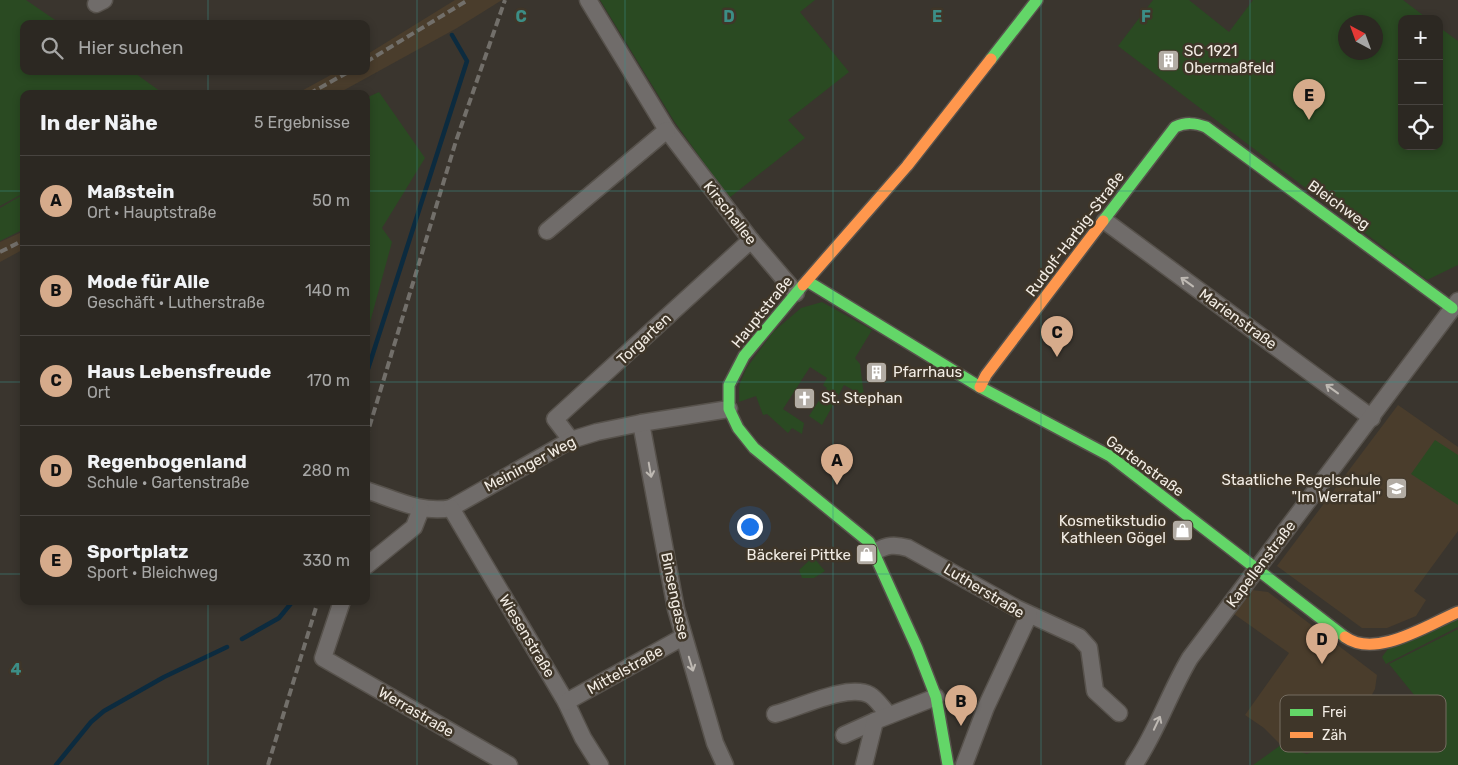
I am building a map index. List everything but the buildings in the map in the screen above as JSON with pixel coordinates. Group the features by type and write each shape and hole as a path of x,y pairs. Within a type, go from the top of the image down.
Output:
{"street":[{"name":"Kirschallee","path":"588,0 667,130 751,240 802,287"},
{"name":"Hauptstraße","path":"948,765 936,697 914,639 869,542 856,529 791,480 754,448 738,428 729,409 729,385 744,356 907,166 1037,0"},
{"name":"Rudolf-Harbig-Straße","path":"980,386 986,375 1105,221 1174,127 1184,122 1194,122 1206,127"},
{"name":"Bleichweg","path":"1206,127 1455,304"},
{"path":"547,231 667,130"},
{"name":"Marienstraße","path":"1105,221 1372,418"},
{"name":"Torgarten","path":"571,440 556,419 751,240"},
{"name":"Gartenstraße","path":"802,287 1110,456 1348,639 1365,646 1382,645 1458,612"},
{"name":"Kapellenstraße","path":"1134,765 1150,738 1173,686 1190,658 1372,418 1455,304"},
{"name":"Meininger Weg","path":"370,491 422,508 439,510 451,508 571,440 641,422 729,409"},
{"name":"Binsengasse","path":"641,422 676,609 715,743 725,765"},
{"path":"370,563 414,527 422,508"},
{"name":"Wiesenstraße","path":"451,508 566,702 583,738 600,765"},
{"name":"Lutherstraße","path":"874,552 886,546 896,544 908,548 1029,615 986,707 964,765"},
{"name":"Werrastraße","path":"341,605 323,658 509,765"},
{"path":"1029,615 1079,637 1089,648 1094,691 1119,713"},
{"name":"Mittelstraße","path":"566,702 683,637"},
{"path":"775,714 817,700 856,691 870,695 882,718 864,765"},
{"path":"844,735 936,697"}],"shaded area":[{"path":"455,0 502,0 457,28 344,90 303,90 331,75 370,75 370,53"},
{"path":"20,233 20,251 0,262 0,242"},
{"name":"Staatliche Regelschule \"Im Werratal\"","path":"1398,405 1458,447 1458,531 1414,591 1426,600 1416,616 1387,628 1362,628 1277,566"},
{"path":"1252,590 1268,592 1377,675 1375,689 1372,695 1280,695 1280,744 1264,728 1245,715 1289,653 1234,614"}],"green space":[{"path":"0,0 26,0 55,20 20,20 20,75 138,75 158,90 20,90 20,195 0,206"},
{"path":"600,0 815,0 800,12 849,72 788,120 805,138 729,198 674,121"},
{"path":"1153,0 1189,0 1229,32 1253,0 1403,0 1423,15 1398,15 1398,150 1443,150 1443,30 1458,41 1458,265 1427,280 1118,46"},
{"path":"379,92 425,158 382,228 392,242 370,322 370,96"},
{"path":"20,196 20,231 0,241 0,208"},
{"path":"822,302 872,330 855,358 860,364 864,396 844,385 822,425 809,416 827,388 823,385 827,378 810,367 783,409 804,423 802,434 792,428 788,433 767,414 763,415 756,396 739,402 739,386 746,369 773,332 801,308"},
{"path":"1435,440 1458,455 1458,505 1411,474"},
{"path":"813,557 825,571 814,578 802,578 799,570"},
{"path":"1458,614 1458,627 1386,664 1382,657 1388,649"},
{"path":"1458,629 1458,765 1253,765 1280,746 1280,752 1301,752 1307,754 1311,752 1446,752 1446,695 1414,695 1389,664"}],"waterway":[{"path":"370,363 467,61 452,35"},
{"path":"242,639 279,618 290,605"},
{"path":"56,765 91,722 104,711 164,677 227,647"}],"railway":[{"path":"370,60 468,0"},
{"path":"370,425 456,141 505,0"},
{"path":"316,90 343,75"},
{"path":"0,252 20,242"},
{"path":"268,765 317,605"}],"traffic: fast":[{"path":"991,59 1037,0"},
{"path":"1103,221 1175,127 1187,124 1198,125 1206,127 1452,308"},
{"path":"807,281 980,387 1110,456 1345,637"},
{"path":"803,285 744,356 729,385 729,409 738,428 754,448 869,542 917,648 936,697 948,765"}],"traffic: slow":[{"path":"803,285 907,166 991,59"},
{"path":"980,387 986,375 1103,221"},
{"path":"1345,637 1357,643 1386,642 1401,638 1458,612"}],"place":[{"name":"SC 1921 Obermaßfeld","path":"1168,60"},
{"name":"Sportplatz","path":"1309,120"},
{"name":"Haus Lebensfreude","path":"1057,357"},
{"name":"Pfarrhaus","path":"877,372"},
{"name":"St. Stephan","path":"805,398"},
{"name":"Maßstein","path":"837,485"},
{"name":"Staatliche Regelschule \"Im Werratal\"","path":"1397,489"},
{"name":"Kosmetikstudio Kathleen Gögel","path":"1182,530"},
{"name":"Bäckerei Pittke","path":"867,555"},
{"name":"Regenbogenland","path":"1322,664"},
{"name":"Mode für Alle","path":"961,726"}]}
